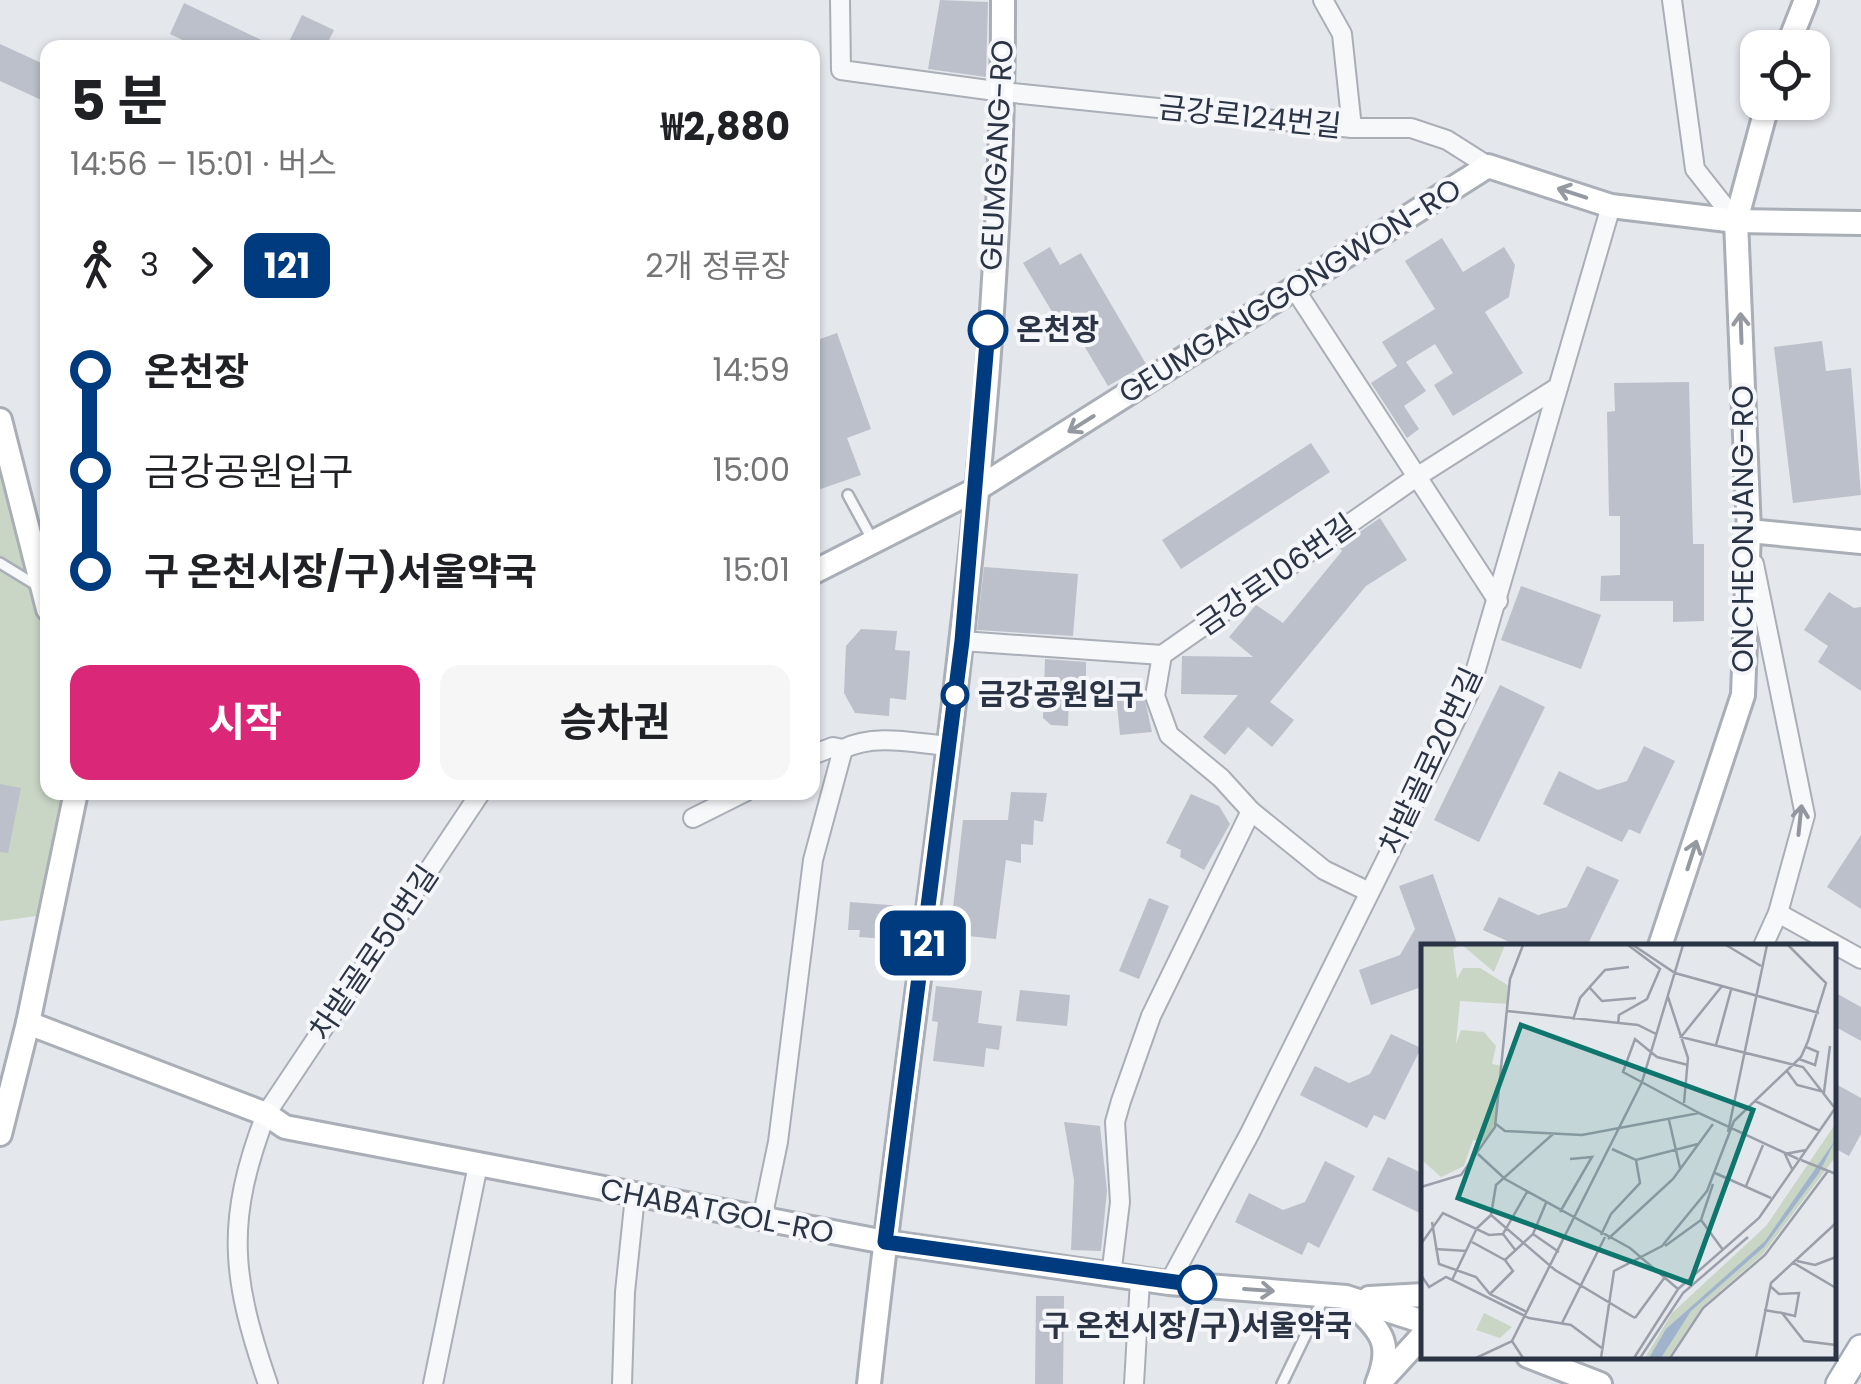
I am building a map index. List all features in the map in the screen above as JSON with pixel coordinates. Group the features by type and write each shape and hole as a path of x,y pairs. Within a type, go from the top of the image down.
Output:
{"main road":[{"path":"1840,1384 1861,1348"}],"street":[{"name":"금강로124번길","path":"840,0 842,70 1003,92 1352,128 1411,128 1448,140 1488,166"},
{"name":"GEUMGANG-RO","path":"869,1384 962,641 977,489 1003,92 1003,0"},
{"path":"1323,0 1342,34 1352,128"},
{"path":"1672,0 1694,169 1736,221"},
{"path":"1794,30 1806,0"},
{"name":"ONCHEONJANG-RO","path":"1661,944 1743,695 1749,532 1736,221 1763,120"},
{"name":"GEUMGANGGONGWON-RO","path":"820,568 977,489 1488,166 1611,206 1736,221 1861,223"},
{"name":"차밭골로20번길","path":"1170,1283 1470,693 1611,206"},
{"path":"1294,288 1498,601"},
{"name":"금강로106번길","path":"1162,655 1415,478 1558,387"},
{"path":"0,420 39,586"},
{"path":"1764,944 1778,913 1804,815 1749,532 1861,542"},
{"path":"962,641 1162,655 1155,696 1169,735 1221,778 1251,812 1324,870 1369,892"},
{"path":"820,752 832,747 842,749 858,741 948,746"},
{"path":"762,1219 778,1142 813,860 842,749"},
{"path":"0,1134 28,1024 74,800"},
{"name":"차밭골로50번길","path":"268,1384 249,1329 234,1246 239,1195 266,1114 476,800"},
{"path":"692,818 729,800"},
{"path":"1112,1276 1120,1202 1114,1122 1120,1100 1171,971 1251,812"},
{"path":"1778,913 1834,944"},
{"path":"1836,945 1861,959"},
{"name":"CHABATGOL-RO","path":"28,1024 266,1114 285,1127 885,1242 1140,1280 1336,1296 1421,1321"},
{"path":"433,1384 478,1164"},
{"path":"622,1384 635,1196"},
{"path":"1134,1384 1140,1280"},
{"path":"1336,1296 1421,1295"},
{"path":"1336,1296 1382,1334 1386,1362 1378,1384"},
{"path":"1378,1384 1421,1337"},
{"path":"1539,1359 1600,1384"}],"lane":[{"path":"848,495 874,542"},
{"path":"0,563 39,586"},
{"path":"1282,1384 1336,1296"}],"green space":[{"path":"0,432 40,607 40,800 69,800 51,914 0,921"}],"building":[{"path":"940,0 988,2 986,77 928,69"},
{"path":"184,3 261,40 182,40 170,34"},
{"path":"302,15 334,30 329,40 290,40"},
{"path":"0,44 40,62 40,99 0,81"},
{"path":"1442,238 1463,272 1504,247 1515,265 1509,297 1485,312 1523,373 1453,416 1434,385 1453,373 1435,344 1406,362 1426,391 1404,406 1419,429 1407,438 1371,383 1397,366 1382,342 1435,309 1405,261"},
{"path":"1050,247 1060,265 1081,253 1146,364 1108,386 1063,310 1054,315 1023,263"},
{"path":"837,333 871,429 847,438 861,475 820,489 820,339"},
{"path":"1822,341 1826,371 1851,368 1861,495 1793,503 1774,347"},
{"path":"1689,382 1693,544 1704,544 1704,621 1673,622 1673,601 1600,601 1601,576 1620,575 1620,516 1609,516 1607,412 1615,411 1614,383"},
{"path":"1311,443 1330,472 1181,569 1162,540"},
{"path":"1380,518 1407,560 1366,586 1270,702 1294,720 1272,747 1248,727 1225,755 1203,737 1238,695 1181,694 1182,656 1253,657 1229,637 1256,605 1283,623 1342,551 1339,546"},
{"path":"984,567 1078,574 1073,636 977,630"},
{"path":"1521,586 1601,615 1581,669 1501,640"},
{"path":"1829,592 1854,608 1861,607 1861,691 1818,662 1828,646 1804,630"},
{"path":"861,629 897,631 895,650 910,651 906,700 890,698 889,716 855,713 844,693 846,646"},
{"path":"1045,659 1086,662 1086,694 1069,694 1068,726 1051,725 1043,718"},
{"path":"1500,685 1545,707 1479,842 1434,820"},
{"path":"1143,691 1152,732 1120,735 1116,694"},
{"path":"1644,746 1675,761 1640,834 1629,829 1622,842 1543,804 1559,771 1598,790 1627,781"},
{"path":"0,784 21,788 8,853 0,852"},
{"path":"1011,792 1047,793 1043,822 1034,820 1033,845 1021,844 1021,863 1006,860 996,939 950,934 963,820 1008,820"},
{"path":"1191,794 1219,806 1230,824 1204,870 1180,857 1181,850 1166,843"},
{"path":"1861,835 1861,909 1827,887"},
{"path":"1587,866 1619,880 1588,944 1514,944 1483,930 1499,897 1538,915 1567,907"},
{"path":"1433,874 1457,944 1421,944 1421,987 1371,1005 1359,970 1400,955 1415,929 1399,886"},
{"path":"1149,898 1169,906 1139,979 1119,971"},
{"path":"850,902 902,906 900,940 859,937 860,930 848,930"},
{"path":"936,986 982,991 978,1023 1002,1026 999,1050 986,1048 984,1067 933,1061 938,1022 932,1021"},
{"path":"1020,990 1070,995 1067,1026 1016,1021"},
{"path":"1836,993 1861,1007 1861,1041 1836,1027"},
{"path":"1391,1034 1421,1048 1385,1120 1374,1115 1367,1128 1300,1095 1315,1066 1349,1083 1370,1074"},
{"path":"1836,1084 1861,1098 1861,1134 1849,1156 1836,1149"},
{"path":"1064,1122 1100,1126 1107,1191 1101,1251 1071,1250 1074,1180"},
{"path":"1388,1157 1421,1173 1421,1214 1372,1190"},
{"path":"1325,1161 1355,1176 1319,1248 1308,1242 1302,1255 1235,1222 1249,1193 1283,1210 1305,1202"},
{"path":"1036,1296 1064,1296 1063,1384 1035,1384"}],"bus line":[{"name":"121","path":"988,330 962,641 885,1242 1197,1285"}],"place":[{"name":"온천장","path":"988,330"},
{"name":"금강공원입구","path":"955,695"},
{"name":"구 온천시장/구)서울약국","path":"1197,1285"}]}
